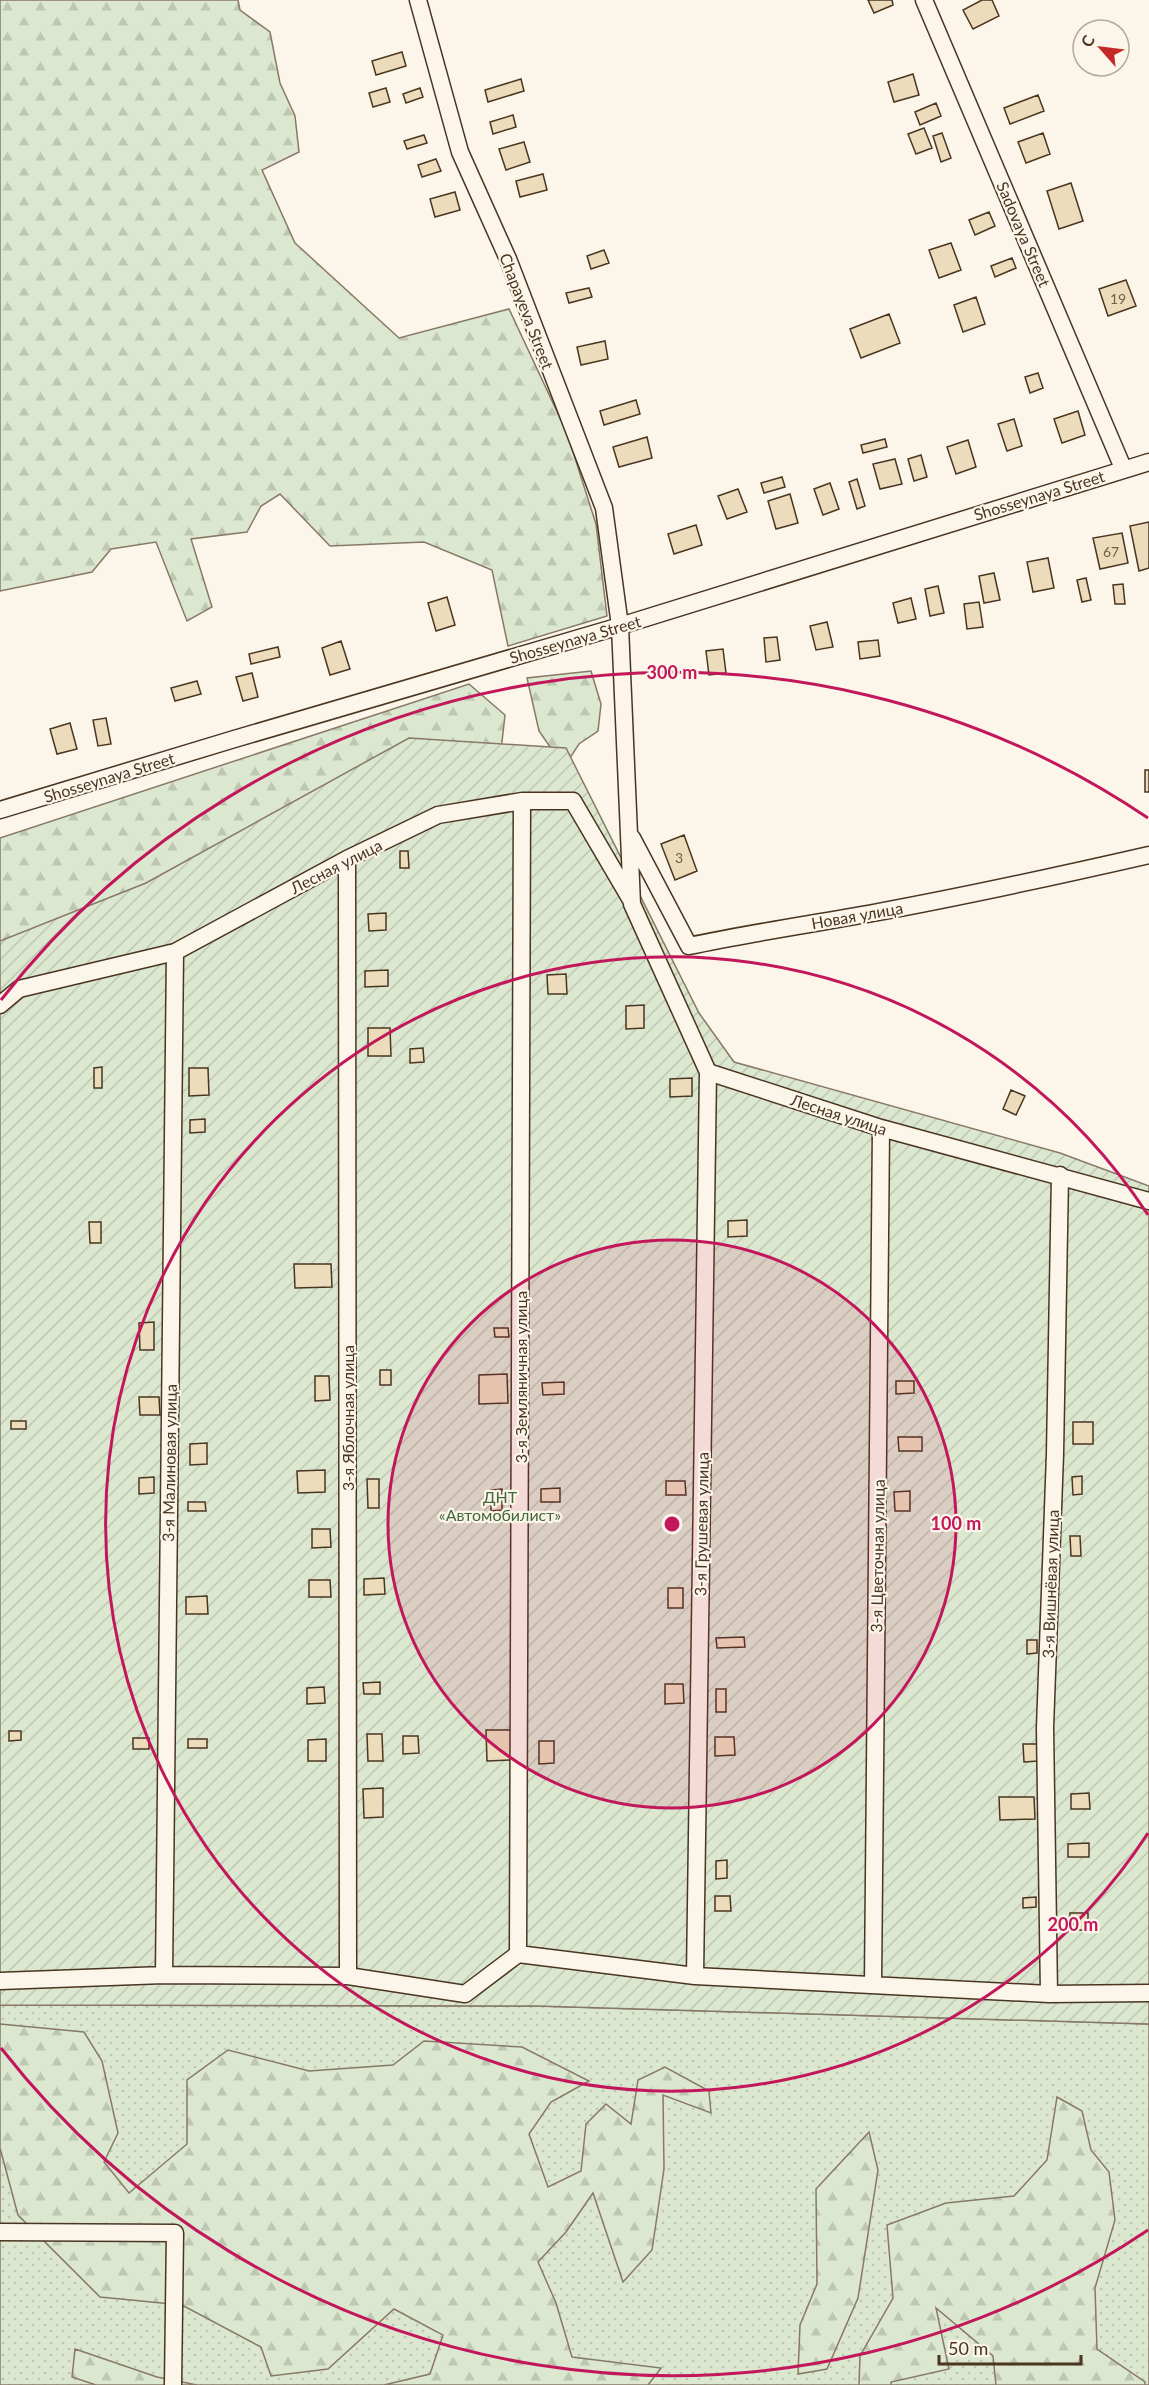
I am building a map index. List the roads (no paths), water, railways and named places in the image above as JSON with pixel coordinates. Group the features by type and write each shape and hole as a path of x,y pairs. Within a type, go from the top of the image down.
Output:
{"street":[{"name":"Chapayeva Street","path":"418,0 459,152 508,259 604,508 620,626"},
{"name":"Sadovaya Street","path":"924,0 1123,468"},
{"name":"Shosseynaya Street","path":"0,810 620,626 1123,468 1149,462"},
{"name":"Лесная улица","path":"620,626 632,904"},
{"name":"Лесная улица","path":"0,1005 19,988 175,952 347,859 438,815 522,801 573,801 632,904 708,1071 881,1128 1149,1201"},
{"name":"3-я Земляничная улица","path":"518,1954 522,801"},
{"name":"Новая улица","path":"630,834 689,946 987,891 1149,855"},
{"name":"3-я Яблочная улица","path":"347,859 348,1976"},
{"name":"3-я Малиновая улица","path":"164,1975 175,952"},
{"name":"3-я Грушевая улица","path":"695,1976 708,1071"},
{"name":"3-я Цветочная улица","path":"873,1984 881,1128"},
{"name":"3-я Вишнёвая улица","path":"1049,1994 1045,1728 1055,1454 1060,1175"},
{"path":"0,1981 164,1975 348,1976 465,1994 518,1954 695,1976 1049,1994 1149,1993"},
{"path":"0,2232 175,2233 173,2385"}],"park label":[{"name":"ДНТ «Автомобилист»","path":"500,1505"}]}
